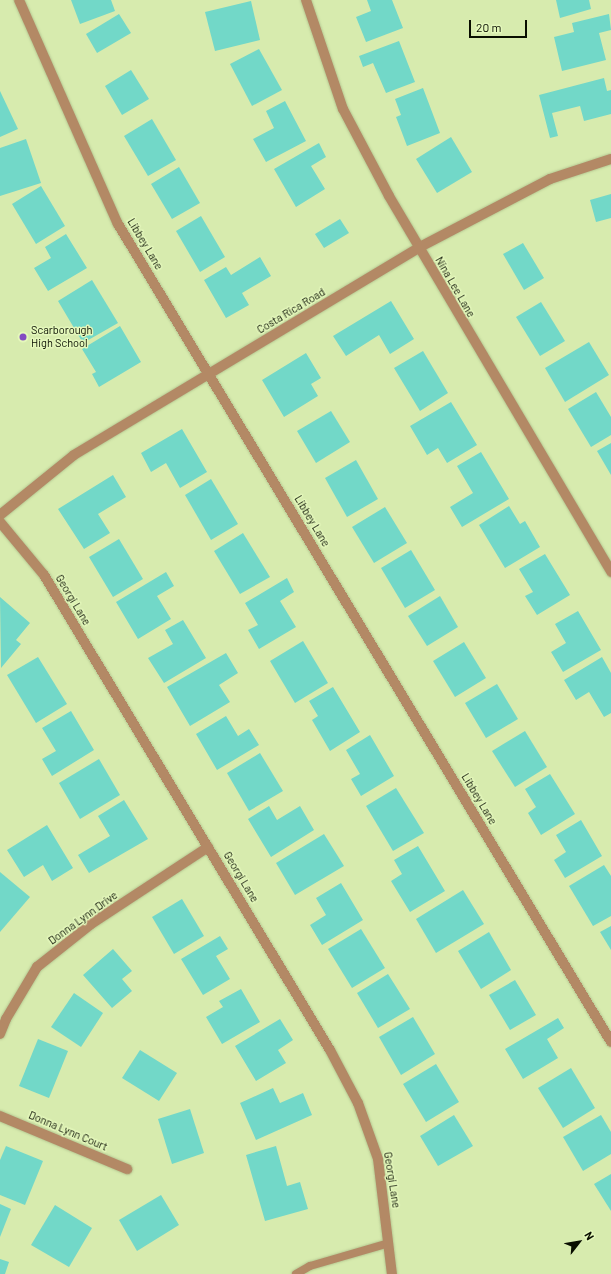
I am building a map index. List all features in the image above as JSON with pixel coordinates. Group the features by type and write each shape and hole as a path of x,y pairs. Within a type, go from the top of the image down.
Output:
{"street":[{"name":"Libbey Lane","path":"19,0 118,224 611,1042"},
{"name":"Nina Lee Lane","path":"306,0 343,109 418,248 611,572"},
{"name":"Costa Rica Road","path":"0,515 74,456 418,248 550,179 611,159"},
{"name":"Georgi Lane","path":"0,522 44,574 330,1050 358,1103 378,1159 392,1274"},
{"name":"Donna Lynn Drive","path":"0,1034 6,1019 37,967 91,924 208,847"},
{"name":"Donna Lynn Court","path":"0,1116 127,1169"}],"lane":[{"path":"296,1274 316,1264 389,1243"}],"building":[{"path":"71,0 111,0 115,11 80,24"},
{"path":"367,0 392,0 403,28 366,42 356,17 371,11"},
{"path":"556,0 589,0 591,9 560,18"},
{"path":"251,1 260,40 215,51 205,12"},
{"path":"119,14 131,33 97,53 86,34"},
{"path":"609,14 611,30 599,33 606,60 562,71 554,37 574,32 572,23"},
{"path":"399,41 415,82 386,93 373,63 363,67 359,56"},
{"path":"259,49 282,90 252,106 230,64"},
{"path":"131,70 149,99 122,115 105,86"},
{"path":"604,78 607,91 611,90 611,114 584,121 580,106 552,113 558,136 550,138 539,95"},
{"path":"423,88 440,133 407,146 396,117 401,115 395,99"},
{"path":"0,91 18,129 0,137"},
{"path":"285,101 306,141 266,162 253,139 274,128 266,111"},
{"path":"152,119 176,160 148,176 124,136"},
{"path":"451,137 472,172 437,193 416,159"},
{"path":"26,139 41,183 0,196 0,148"},
{"path":"319,143 326,157 311,166 325,189 296,207 274,169"},
{"path":"179,167 200,203 172,219 151,184"},
{"path":"41,186 65,226 36,244 12,204"},
{"path":"611,194 611,218 596,222 590,200"},
{"path":"201,216 225,257 200,272 176,231"},
{"path":"340,219 349,233 324,248 315,234"},
{"path":"66,234 87,268 48,291 34,268 51,258 45,247"},
{"path":"523,243 544,278 524,290 503,254"},
{"path":"260,257 271,276 242,293 249,305 226,318 204,280 226,267 231,275"},
{"path":"92,280 118,323 83,343 58,301"},
{"path":"391,301 414,339 390,354 379,335 346,356 333,336"},
{"path":"541,302 565,341 540,356 516,317"},
{"path":"120,326 141,362 99,387 92,374 96,372 82,349"},
{"path":"589,342 609,375 565,402 545,368"},
{"path":"423,351 448,393 420,411 394,368"},
{"path":"306,353 321,378 311,384 318,396 284,417 262,380"},
{"path":"596,392 611,417 611,435 591,447 568,409"},
{"path":"451,402 477,445 447,463 438,448 427,455 410,426"},
{"path":"331,411 350,442 316,463 297,431"},
{"path":"182,429 207,472 180,488 166,463 151,472 141,453"},
{"path":"611,443 611,475 597,451"},
{"path":"481,452 509,499 462,527 450,507 473,493 457,466"},
{"path":"356,460 378,499 347,517 325,478"},
{"path":"113,475 126,497 98,514 110,533 84,549 58,509"},
{"path":"211,479 238,524 211,540 185,495"},
{"path":"509,506 520,524 525,521 540,547 505,568 479,525"},
{"path":"385,507 407,543 374,563 352,527"},
{"path":"243,533 270,577 240,594 214,551"},
{"path":"119,539 143,579 113,597 89,557"},
{"path":"411,550 435,590 405,608 381,568"},
{"path":"545,554 570,595 537,615 525,596 533,592 519,569"},
{"path":"166,572 174,586 157,596 171,619 138,639 116,602"},
{"path":"287,578 294,592 280,601 296,627 259,649 248,630 258,625 245,603"},
{"path":"440,596 458,627 427,646 408,616"},
{"path":"0,597 30,623 16,640 21,644 1,668"},
{"path":"578,611 601,650 563,672 551,652 566,643 555,624"},
{"path":"183,620 206,658 164,683 148,658 173,644 165,630"},
{"path":"303,641 328,683 295,703 270,661"},
{"path":"464,642 486,678 455,697 433,661"},
{"path":"226,653 238,673 219,685 230,702 190,726 167,687"},
{"path":"38,657 67,704 36,723 7,675"},
{"path":"602,657 611,673 611,713 604,717 589,692 576,700 564,680"},
{"path":"497,684 518,719 486,738 465,703"},
{"path":"333,687 360,732 330,751 312,720 318,716 309,701"},
{"path":"71,711 94,750 52,776 42,759 56,751 42,728"},
{"path":"226,716 238,736 249,729 259,745 217,770 196,734"},
{"path":"525,731 547,767 515,787 492,751"},
{"path":"370,735 394,776 361,796 351,779 360,774 346,750"},
{"path":"260,753 283,791 249,811 227,773"},
{"path":"99,759 120,795 80,819 59,783"},
{"path":"550,774 575,814 541,835 528,813 536,807 525,789"},
{"path":"396,788 424,833 393,851 366,806"},
{"path":"124,800 148,839 89,873 78,855 110,836 98,816"},
{"path":"269,806 277,820 300,806 314,830 271,857 248,819"},
{"path":"581,820 602,856 565,878 554,860 566,852 556,835"},
{"path":"47,825 73,868 52,881 43,865 24,877 7,850"},
{"path":"324,834 344,866 295,895 276,863"},
{"path":"418,846 445,891 410,912 391,881 402,874 394,860"},
{"path":"604,865 611,876 611,916 593,926 569,886"},
{"path":"0,872 30,897 0,932"},
{"path":"341,883 363,920 322,945 310,925 326,915 316,898"},
{"path":"463,890 484,924 436,953 416,919"},
{"path":"182,899 204,936 174,954 152,917"},
{"path":"611,926 611,950 600,932"},
{"path":"361,929 385,968 352,988 328,949"},
{"path":"489,932 511,970 481,989 458,951"},
{"path":"220,936 228,949 216,956 230,979 203,995 181,959"},
{"path":"113,949 132,971 122,979 132,991 112,1008 83,975"},
{"path":"388,974 410,1009 378,1028 357,993"},
{"path":"515,980 536,1015 510,1030 489,995"},
{"path":"241,989 260,1022 222,1044 206,1017 223,1007 219,1001"},
{"path":"74,993 103,1013 81,1047 51,1027"},
{"path":"413,1017 435,1054 401,1075 379,1037"},
{"path":"558,1018 564,1028 547,1039 558,1058 523,1079 505,1049"},
{"path":"280,1019 293,1040 278,1050 286,1063 256,1081 235,1046"},
{"path":"38,1039 68,1051 49,1098 19,1086"},
{"path":"140,1050 177,1073 159,1101 122,1078"},
{"path":"436,1064 459,1102 426,1122 403,1084"},
{"path":"571,1068 595,1108 563,1128 538,1088"},
{"path":"273,1088 280,1103 303,1093 312,1115 256,1140 240,1103"},
{"path":"190,1109 204,1153 172,1164 158,1119"},
{"path":"454,1115 473,1146 438,1166 420,1136"},
{"path":"601,1115 611,1132 611,1154 583,1171 563,1137"},
{"path":"6,1146 43,1161 25,1205 0,1195 0,1160"},
{"path":"276,1146 287,1186 300,1182 308,1209 265,1221 246,1155"},
{"path":"611,1174 611,1211 594,1184"},
{"path":"161,1195 179,1225 137,1251 119,1220"},
{"path":"0,1204 11,1209 0,1237"},
{"path":"55,1205 92,1228 69,1267 31,1245"},
{"path":"0,1259 9,1262 5,1274 0,1274"}],"place":[{"name":"Scarborough High School","path":"23,337"}]}
